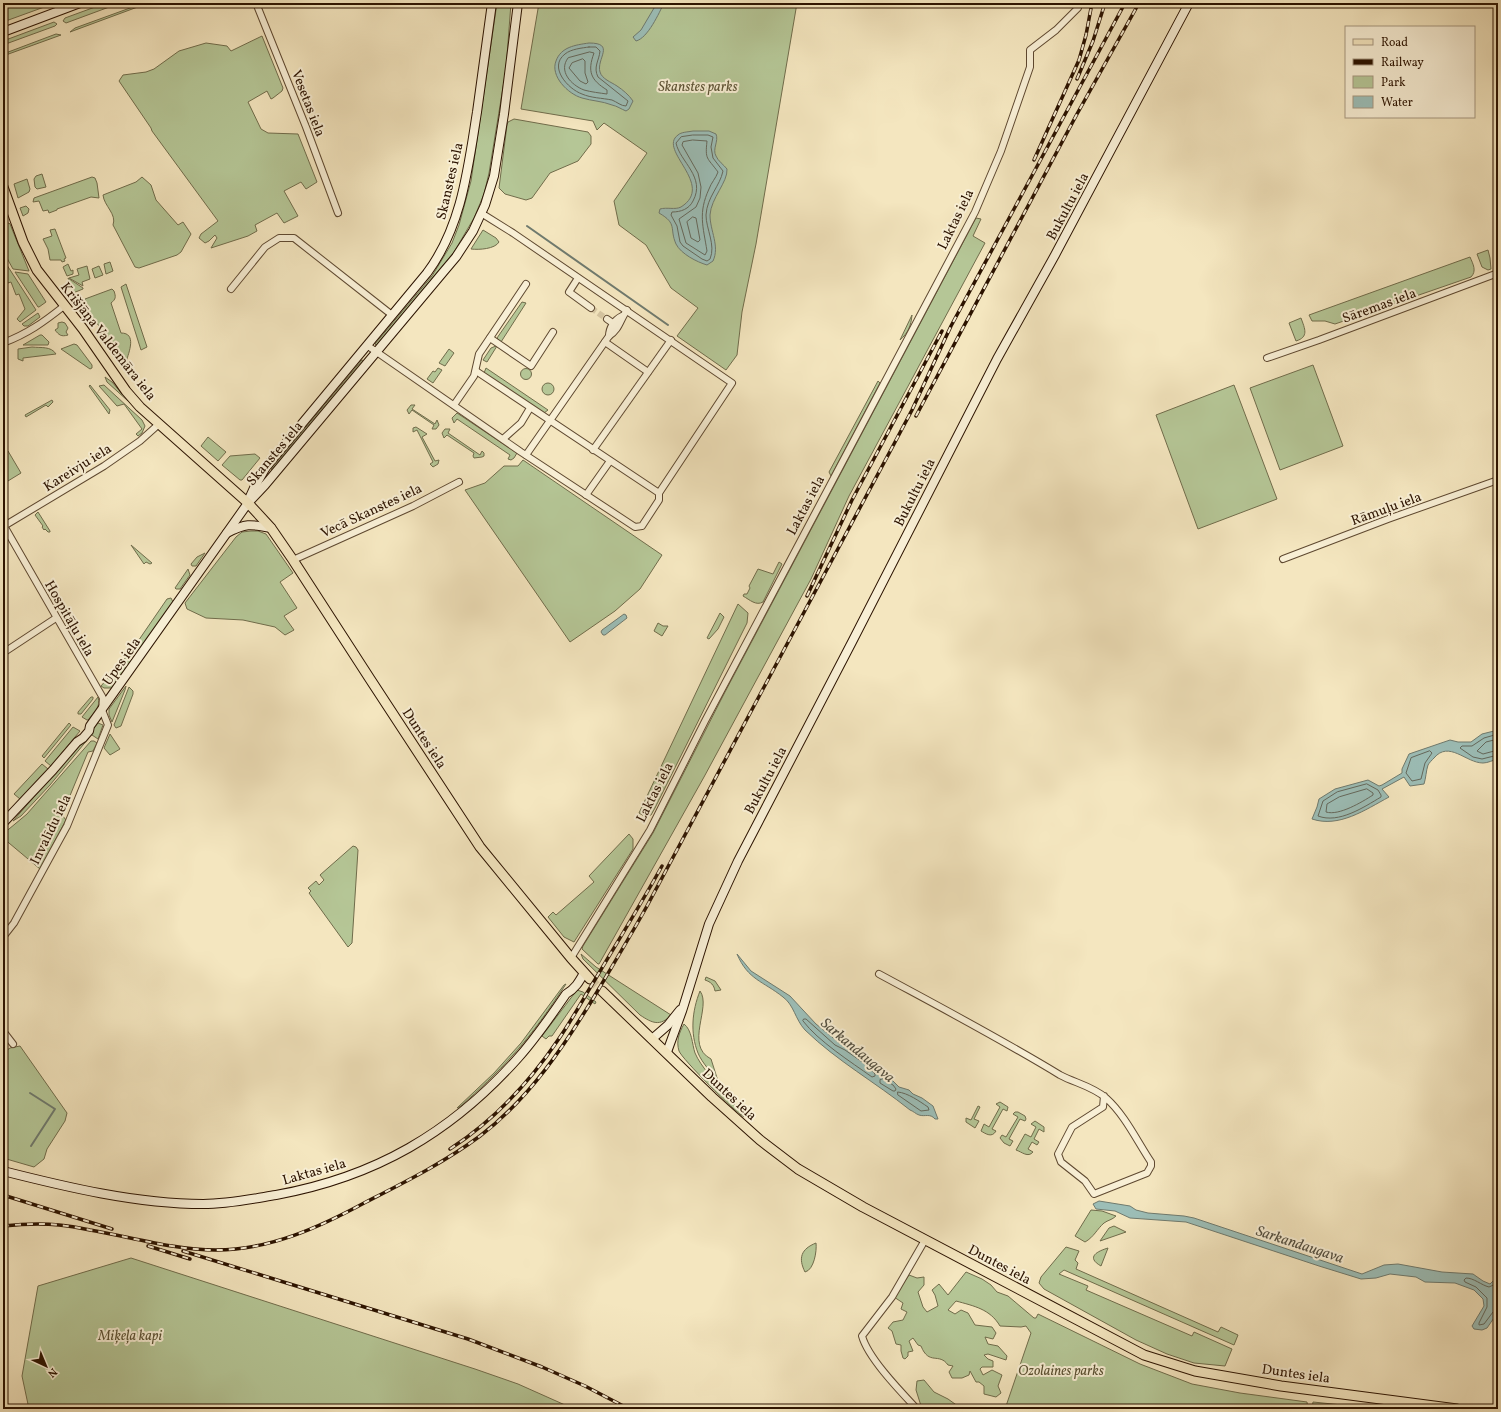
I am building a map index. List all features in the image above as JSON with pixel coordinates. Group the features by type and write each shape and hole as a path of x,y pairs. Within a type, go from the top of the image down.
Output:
{"main road":[{"name":"Krišjāņa Valdemāra iela","path":"3,187 28,255 37,270 82,329 126,391 140,407 248,503"},
{"name":"Duntes iela","path":"248,503 271,528 294,560 480,847 587,976"},
{"name":"Duntes iela","path":"602,991 712,1097 745,1127 792,1164 844,1197 1144,1355 1195,1372 1281,1386 1457,1409"}],"street":[{"path":"3,32 80,3"},
{"name":"Vesetas iela","path":"256,3 338,213"},
{"name":"Skanstes iela","path":"248,503 254,488 266,467 368,346 433,265 446,241 461,201 469,162 492,3"},
{"name":"Skanstes iela","path":"248,503 259,492 456,256 473,231 482,214 490,191 497,162 518,3"},
{"name":"Laktas iela","path":"571,958 650,830 705,721 975,212 1001,151 1028,73 1030,67 1030,50 1056,30 1078,8 1079,3"},
{"name":"Bukultu iela","path":"666,1052 685,1003 709,924 738,861 997,359 1063,241 1189,3"},
{"path":"368,346 503,440 586,495 635,527 642,526 659,500 659,493 732,383 627,310 513,233 482,214"},
{"path":"231,289 265,247 279,238 294,238 392,316"},
{"name":"Sāremas iela","path":"1267,358 1498,273"},
{"path":"578,278 569,292 591,308"},
{"path":"454,405 474,376 479,354 526,284"},
{"path":"3,343 25,334 64,306"},
{"path":"526,455 605,342 609,330 617,319 627,310"},
{"path":"608,336 614,333 619,327 622,322 622,316"},
{"path":"607,319 614,324"},
{"path":"490,338 531,366 553,332"},
{"path":"593,450 671,340"},
{"path":"605,342 648,372"},
{"path":"476,371 659,493"},
{"path":"503,440 521,423 530,408"},
{"name":"Kareivju iela","path":"3,525 104,466 140,441 159,424"},
{"path":"586,495 610,461"},
{"name":"Rāmuļu iela","path":"1283,559 1388,519 1423,508 1498,480"},
{"name":"Vecā Skanstes iela","path":"294,560 413,506 459,482"},
{"name":"Upes iela","path":"3,823 77,742 89,731 90,726 248,503"},
{"path":"226,533 240,526 252,524 271,528"},
{"name":"Hospitāļu iela","path":"3,525 103,698 102,710 108,726"},
{"path":"3,653 56,618"},
{"name":"Invalīdu iela","path":"3,937 14,923 67,826 108,726"},
{"path":"879,974 1020,1051 1067,1079 1082,1084 1104,1096 1114,1106 1151,1162 1151,1166 1147,1173 1094,1194 1085,1181 1061,1162 1058,1154 1072,1127 1103,1107 1104,1096"},
{"name":"Laktas iela","path":"3,1171 106,1194 137,1199 202,1204 224,1204 295,1191 336,1180 393,1157 417,1144 452,1120 484,1092 515,1061 566,994 572,991 579,982 587,976"},
{"name":"Bukultu iela","path":"652,1039 668,1025 685,1003"},
{"path":"3,1031 13,1044"},
{"path":"917,1409 893,1384 864,1344 862,1336 892,1297 925,1240"},
{"path":"3,1405 4,1409"}],"green space":[{"path":"3,3 49,3 47,6 3,22"},
{"path":"106,3 120,3 66,23 63,21 65,18"},
{"path":"497,3 511,3 506,69 489,173 484,194 474,218 454,252 377,346 375,344 432,276 452,243 459,225 471,181"},
{"name":"Skanstes parks","path":"539,3 797,3 756,244 742,312 737,355 726,370 677,336 698,308 671,288 646,245 619,225 614,201 647,153 604,123 597,130 593,121 521,109"},
{"path":"141,4 143,5 70,32 75,28"},
{"path":"54,22 57,24 55,26 3,45 3,41"},
{"path":"56,34 61,35 3,56 3,54"},
{"path":"262,36 283,88 282,91 271,99 267,91 248,102 261,129 268,133 298,134 317,182 306,189 301,182 284,191 298,216 284,223 277,213 255,225 257,231 248,236 211,248 217,238 215,235 205,243 199,238 201,234 218,221 152,131 119,81 123,75 146,72 154,69 179,51 206,43 227,46 231,51"},
{"path":"514,119 588,132 591,136 591,144 578,161 550,173 532,198 526,200 505,194 499,188 507,125 508,122"},
{"path":"42,174 46,187 37,189 35,187 34,179 36,176"},
{"path":"92,177 95,178 97,183 99,198 91,197 49,213 48,210 43,211 39,201 33,202 34,198"},
{"path":"142,177 151,185 156,200 178,225 183,222 191,234 181,252 177,255 139,268 135,267 113,225 114,221 112,214 103,195 136,182"},
{"path":"27,179 30,189 29,192 18,198 14,184"},
{"path":"26,206 29,209 28,213 23,216 20,208"},
{"path":"976,218 981,219 973,236 985,243 849,496 811,579 704,777 598,964 582,949 583,946 653,833 725,692"},
{"path":"9,223 29,271 13,269 3,251 3,225"},
{"path":"55,229 66,258 64,259 65,261 62,262 61,260 50,260 48,249 43,239 52,236 50,230"},
{"path":"483,230 496,238 499,242 490,248 471,249"},
{"path":"1488,250 1491,269 1488,270 1482,267 1477,254"},
{"path":"1470,257 1474,270 1471,277 1335,324 1325,321 1312,321 1309,315"},
{"path":"3,259 36,310 20,322 17,319 25,309 19,294 16,295 11,282 8,283 3,272"},
{"path":"110,262 113,271 106,274 104,264"},
{"path":"68,264 71,271 73,270 73,274 67,276 63,267"},
{"path":"87,266 90,279 82,282 83,286 69,278 79,275 77,269"},
{"path":"99,266 103,275 95,278 92,269"},
{"path":"15,272 28,274 46,302 38,307"},
{"path":"68,278 83,288 83,289 73,293"},
{"path":"126,284 147,347 141,350 121,287"},
{"path":"112,289 114,291 115,299 111,303 121,333 129,336 131,344 126,362 83,304 85,299"},
{"path":"522,302 526,303 501,342 497,338"},
{"path":"38,313 40,317 28,326 24,326 22,324"},
{"path":"912,315 909,329 900,340"},
{"path":"1301,318 1305,332 1303,337 1296,341 1289,323"},
{"path":"58,323 65,323 68,328 66,332 68,335 60,335 55,330 58,328"},
{"path":"42,335 49,342 48,345 23,345"},
{"path":"74,344 77,345 92,365 92,368 90,369 61,349"},
{"path":"496,346 487,362 483,360 491,348"},
{"path":"32,347 49,349 54,351 56,354 23,358 23,361 18,359 18,349"},
{"path":"449,349 454,353 445,366 439,363"},
{"path":"362,360 364,361 273,470 271,469"},
{"path":"1313,365 1343,446 1280,470 1250,388"},
{"path":"438,368 442,370 433,383 427,379 433,371 435,372"},
{"path":"486,368 548,410 544,413 484,373"},
{"path":"524,369 528,369 530,370 530,378 524,379 521,376 521,372"},
{"path":"105,377 112,382 128,401 107,382"},
{"path":"878,381 880,383 831,476 829,472"},
{"path":"548,383 552,385 554,389 552,393 548,395 544,393 542,389 544,385"},
{"path":"90,385 110,410 109,414 89,386"},
{"path":"104,385 142,420 145,426 142,433 138,436 136,434 142,429 124,404 117,406 99,386"},
{"path":"1234,385 1277,499 1198,529 1156,415"},
{"path":"52,400 53,402 48,407 46,405 26,417 25,415"},
{"path":"411,405 415,405 412,409 435,424 437,420 439,425 436,429 432,429 434,425 412,410 409,414 407,410"},
{"path":"457,413 517,453 514,458 511,460 508,459 510,455 457,419 454,423 452,418"},
{"path":"416,427 427,434 422,437 435,461 439,460 438,464 433,467 430,464 433,462 417,430 413,432 413,428"},
{"path":"445,429 450,429 448,433 480,455 482,451 484,456 474,458 474,453 447,435 444,438 442,433"},
{"path":"208,437 226,452 218,461 201,446"},
{"path":"8,451 21,473 3,484 3,454"},
{"path":"255,454 260,458 242,480 222,465 230,456"},
{"path":"523,460 662,555 640,589 615,611 570,642 465,490 485,483 504,466 518,466"},
{"path":"38,512 50,532 45,529 44,530 42,527 43,526 35,515"},
{"path":"258,531 266,534 293,573 280,582 297,608 284,616 294,630 285,635 275,627 243,620 206,618 187,609 185,603 236,537 242,532"},
{"path":"131,545 152,563 150,564 146,562 144,564"},
{"path":"205,553 196,566 192,566 191,564 197,557"},
{"path":"779,562 782,564 763,602 755,603 743,596 744,594 747,594 750,588 749,586 758,569 773,574"},
{"path":"188,569 190,575 180,589 176,589 175,588"},
{"path":"171,598 173,602 139,651 135,651 134,647 167,599"},
{"path":"738,604 748,613 747,623 655,808 651,815 644,816 639,813"},
{"path":"720,613 724,617 718,629 709,639 707,638"},
{"path":"658,623 663,626 668,626 662,636 654,631"},
{"path":"127,656 131,661 131,664 112,688 104,688 101,686"},
{"path":"126,686 112,722 109,715 109,709"},
{"path":"129,687 133,691 133,694 121,726 116,728 114,725"},
{"path":"91,697 93,697 93,699 81,714 78,714 78,712"},
{"path":"98,697 99,704 95,712 88,720 82,717"},
{"path":"69,723 71,725 44,758 42,756"},
{"path":"98,723 103,725 98,739 89,733"},
{"path":"73,727 80,731 51,766 45,761"},
{"path":"110,734 120,749 110,755 104,748"},
{"path":"87,736 88,739 50,785 21,816 13,821"},
{"path":"91,741 97,743 93,751 88,752 62,815 66,820 40,869 3,838 3,834 27,814"},
{"path":"42,764 48,769 20,799 14,794"},
{"path":"629,834 633,839 633,849 574,942 564,937 548,917 553,912 556,915 594,882 589,876"},
{"path":"353,846 358,850 352,943 348,947 309,893 311,891 308,888 316,881 319,885 324,880 320,875"},
{"path":"581,954 596,967 671,1015 663,1021 652,1022 640,1015 583,959"},
{"path":"706,977 715,981 721,990 715,991 712,984 705,980"},
{"path":"566,984 534,1029 513,1055 481,1088 457,1108 494,1073 521,1043"},
{"path":"577,990 583,992 596,1002 595,1004 581,994 552,1036 549,1036 546,1039 542,1036"},
{"path":"700,991 703,998 703,1006 699,1036 700,1045 703,1053 711,1059 718,1081 700,1057 695,1045 693,1022 695,1006"},
{"path":"684,1024 689,1030 695,1053 701,1063 722,1092 724,1091 744,1117 730,1106 682,1056 679,1051 678,1037"},
{"path":"20,1046 67,1113 65,1121 47,1149 44,1159 34,1167 3,1158 3,1053 10,1048"},
{"path":"1000,1102 1008,1107 1007,1111 1003,1109 992,1129 996,1131 991,1135 981,1131 984,1124 989,1127 1000,1107 996,1104"},
{"path":"978,1106 980,1107 974,1119 979,1121 975,1128 966,1122 966,1118 971,1120"},
{"path":"1015,1112 1025,1116 1026,1119 1025,1121 1020,1119 1009,1139 1013,1141 1010,1146 1004,1143 1000,1138 1002,1135 1006,1137 1018,1117 1013,1114"},
{"path":"1035,1121 1044,1127 1044,1132 1039,1129 1034,1139 1039,1142 1037,1145 1032,1142 1028,1149 1033,1152 1027,1155 1016,1150 1025,1134 1031,1137 1036,1127 1031,1124"},
{"path":"1091,1210 1102,1211 1116,1216 1104,1223 1091,1238 1085,1242 1075,1236"},
{"path":"1114,1226 1126,1232 1100,1241 1109,1228"},
{"path":"816,1243 813,1264 808,1271 805,1272 801,1258 802,1254 807,1248"},
{"path":"1066,1247 1079,1251 1075,1260 1078,1263 1076,1269 1218,1332 1221,1327 1238,1335 1234,1345 1064,1270 1059,1274 1088,1286 1086,1290 1192,1336 1194,1332 1232,1349 1225,1366 1194,1363 1167,1354 1136,1340 1044,1289 1039,1283 1041,1277"},
{"path":"1108,1248 1101,1266 1096,1263 1094,1257 1100,1251"},
{"name":"Miķeļa kapi","path":"131,1258 475,1369 518,1384 574,1409 29,1409 22,1376 38,1286"},
{"name":"Ozolaines parks","path":"966,1272 982,1279 991,1285 997,1292 1008,1296 1034,1318 1036,1318 1038,1314 1140,1364 1192,1384 1240,1393 1307,1402 1308,1409 1005,1409 1031,1333 1026,1326 1000,1326 996,1320 981,1309 956,1301 948,1310 955,1314 961,1310 968,1313 975,1325 992,1327 996,1333 993,1339 985,1337 988,1344 998,1346 1007,1356 1006,1360 988,1354 984,1355 993,1361 993,1367 982,1367 980,1369 983,1375 992,1370 1002,1375 998,1386 1001,1393 996,1397 984,1394 984,1386 979,1382 976,1382 970,1371 969,1375 962,1378 952,1378 949,1372 953,1366 948,1365 941,1359 927,1356 921,1346 918,1345 913,1338 909,1341 913,1351 908,1352 908,1356 905,1359 903,1358 901,1345 896,1344 892,1331 888,1328 893,1322 903,1320 907,1312 901,1309 903,1303 894,1297 909,1275 917,1278 924,1277 924,1285 918,1292 923,1307 927,1312 938,1306 932,1290 939,1284 948,1295"},
{"path":"924,1380 934,1392 948,1399 962,1409 922,1409 916,1390 917,1381"},
{"path":"1313,1402 1381,1409 1312,1409"}],"water":[{"path":"657,3 664,3 649,30 645,35 636,41 633,37 641,30"},
{"path":"589,43 602,46 603,53 599,67 603,77 624,91 633,101 629,109 626,111 616,106 577,96 571,93 558,78 555,67 558,56 569,48"},
{"path":"693,131 709,131 716,134 717,139 715,153 718,160 727,169 725,179 711,209 710,221 715,244 715,255 713,261 707,265 690,257 678,248 674,239 671,223 659,213 660,209 681,207 690,198 692,189 690,179 679,159 674,141 679,134"},
{"path":"624,614 627,618 603,635 601,632 602,630"},
{"path":"1498,730 1498,759 1483,763 1446,751 1440,753 1428,765 1424,784 1410,786 1404,777 1382,789 1389,797 1361,812 1332,821 1312,819 1319,799 1335,789 1368,780 1379,786 1382,785 1402,773 1402,769 1409,754 1450,740 1458,742 1471,742 1482,734"},
{"path":"737,954 751,971 790,996 816,1024 837,1041 847,1046 871,1063 880,1074 891,1079 899,1087 909,1090 933,1106 938,1119 929,1116 921,1116 910,1110 830,1052 805,1030 787,1000 751,975 741,963"},
{"path":"1099,1201 1130,1206 1136,1210 1148,1213 1194,1218 1362,1274 1384,1265 1398,1264 1442,1272 1473,1274 1490,1284 1495,1279 1498,1279 1498,1312 1487,1328 1482,1330 1474,1329 1472,1326 1484,1306 1483,1299 1474,1290 1455,1283 1425,1282 1416,1277 1390,1274 1376,1278 1361,1279 1186,1222 1130,1218 1115,1211 1096,1209 1093,1204"}],"waterway":[{"path":"527,226 668,325"},
{"path":"30,1093 55,1109 31,1146"}],"tunnel":[{"path":"591,308 607,319"},
{"path":"590,979 602,991"}],"railway":[{"path":"1034,160 1079,60 1086,35 1092,3"},
{"path":"1077,79 1093,41 1105,3"},
{"path":"3,1226 24,1224 63,1225 184,1248 216,1250 256,1246 294,1235 331,1220 439,1163 480,1136 498,1121 531,1088 572,1032 647,906 912,410 951,326 1125,3"},
{"path":"916,416 1077,114 1139,3"},
{"path":"807,596 852,500 942,331"},
{"path":"450,1149 495,1114 522,1086 547,1056 573,1017 662,866"},
{"path":"3,1195 112,1229"},
{"path":"148,1246 190,1259"},
{"path":"183,1251 468,1339 542,1367 585,1386 629,1409"}],"water label":[{"name":"Sarkandaugava","path":"858,1050"},
{"name":"Sarkandaugava","path":"1300,1244"}]}
